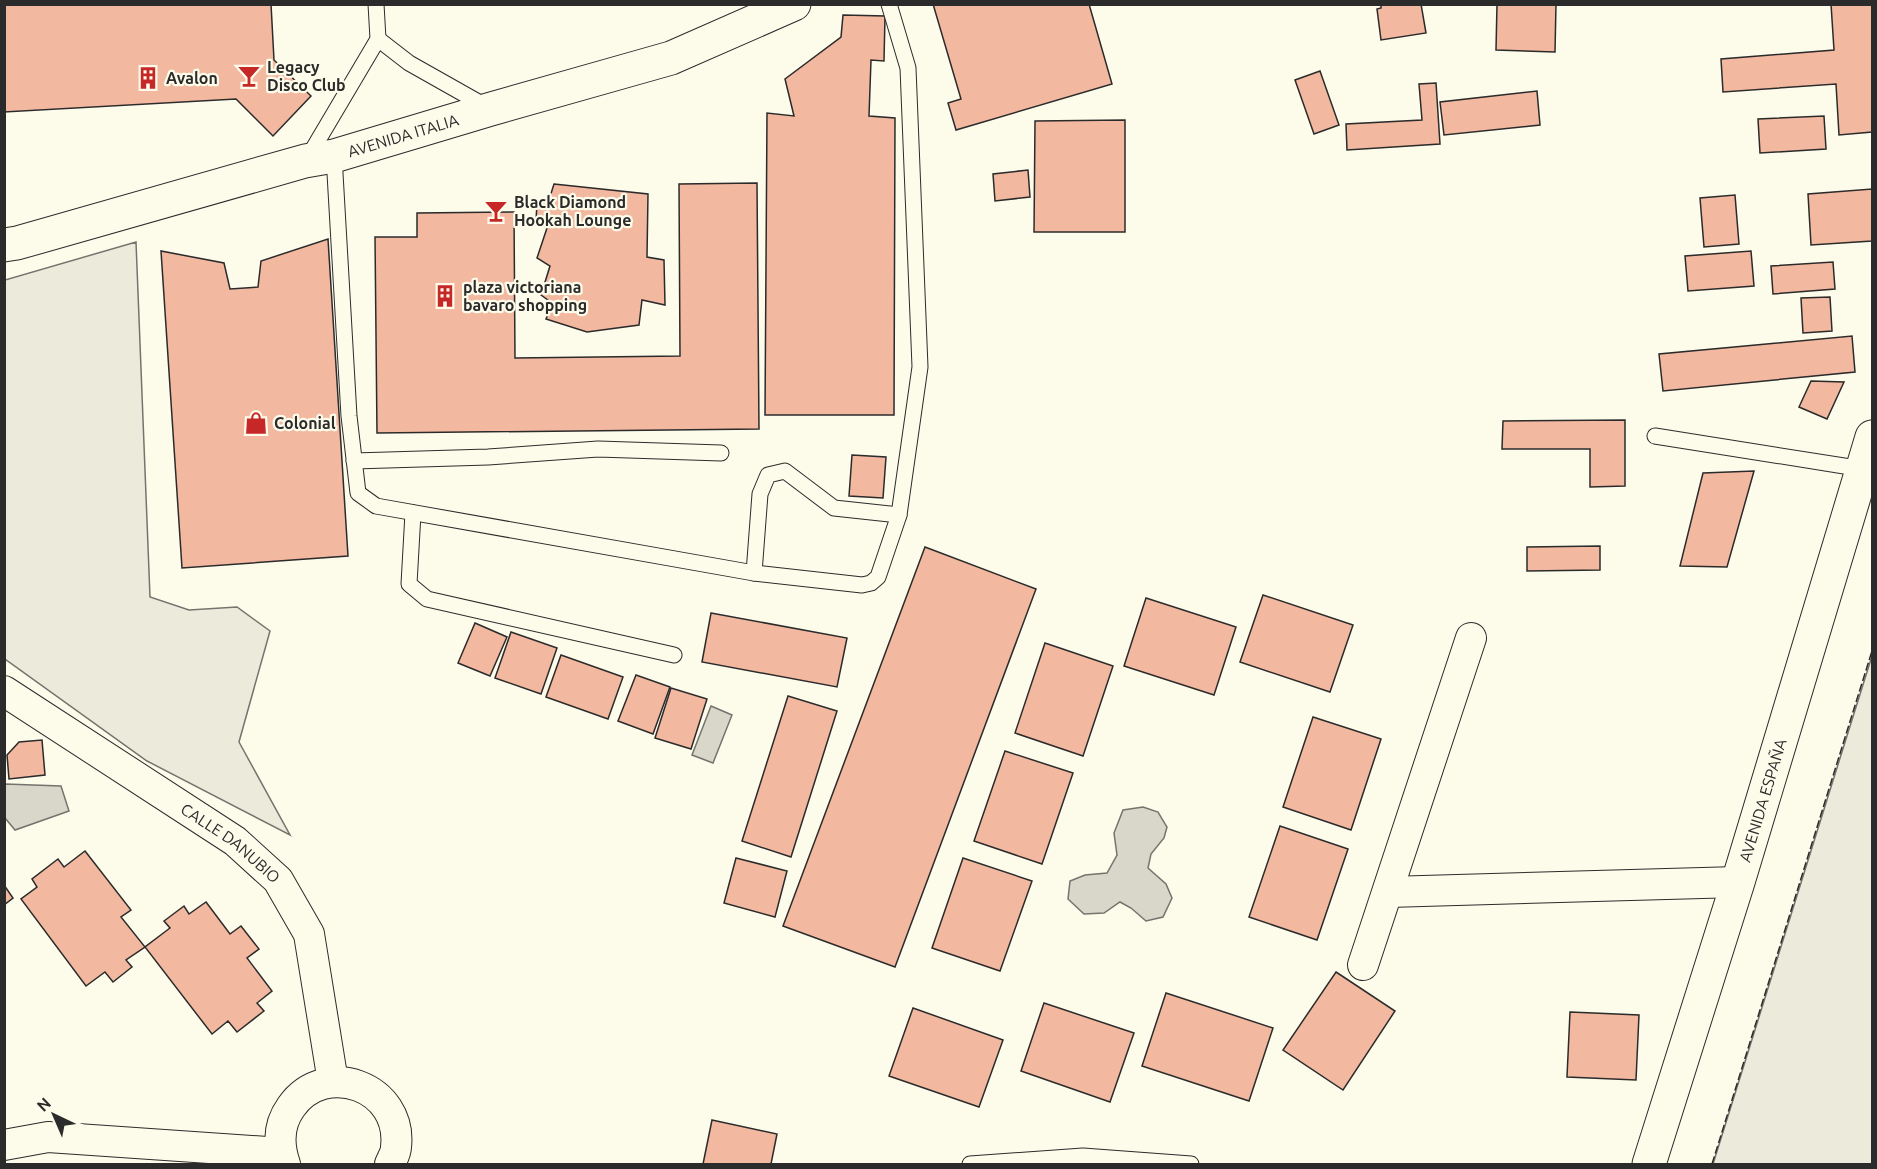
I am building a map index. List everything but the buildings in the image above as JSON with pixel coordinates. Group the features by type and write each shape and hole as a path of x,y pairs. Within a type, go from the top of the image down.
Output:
{"street":[{"name":"AVENIDA ITALIA","path":"4,245 320,159 671,58 794,4"},
{"name":"AVENIDA ESPAÑA","path":"1649,1164 1738,882 1872,436"},
{"path":"1363,965 1471,638"},
{"name":"CALLE DANUBIO","path":"4,691 235,841 278,879 309,934 333,1082"},
{"path":"1388,892 1738,882"},
{"path":"4,1145 48,1137 283,1159 279,1134 285,1115 297,1098 314,1087 333,1082 354,1084 373,1093 387,1107 395,1126 396,1137 396,1148 390,1164"}],"lane":[{"path":"376,4 378,39 320,159 358,493 376,506 413,513 754,573 862,585 878,577 899,515 920,367 908,68 889,4"},
{"path":"378,39 409,63 491,109"},
{"path":"1655,436 1863,469"},
{"path":"354,461 488,457 598,448 721,453"},
{"path":"754,573 760,494 768,476 784,471 834,508 899,515"},
{"path":"413,513 409,584 427,599 674,655"},
{"path":"970,1164 1083,1155 1191,1164"}],"shaded area":[{"path":"136,242 150,597 189,610 237,607 270,631 239,742 290,835 147,761 5,659 5,280"},
{"path":"1872,656 1872,1164 1713,1164"},
{"path":"711,706 732,715 713,763 692,755"},
{"path":"5,784 61,786 69,811 15,830 5,818"},
{"path":"1143,807 1158,812 1167,827 1164,838 1151,854 1148,868 1166,884 1172,898 1163,917 1146,921 1120,902 1104,913 1084,914 1068,899 1070,881 1085,875 1107,873 1117,855 1114,833 1123,810"}],"fence":[{"path":"1712,1164 1872,651"}],"place":[{"name":"Legacy Disco Club","path":"249,76"},
{"name":"Avalon","path":"148,78"},
{"name":"Black Diamond Hookah Lounge","path":"496,211"},
{"name":"plaza victoriana bavaro shopping","path":"445,296"},
{"name":"Colonial","path":"256,423"}]}
